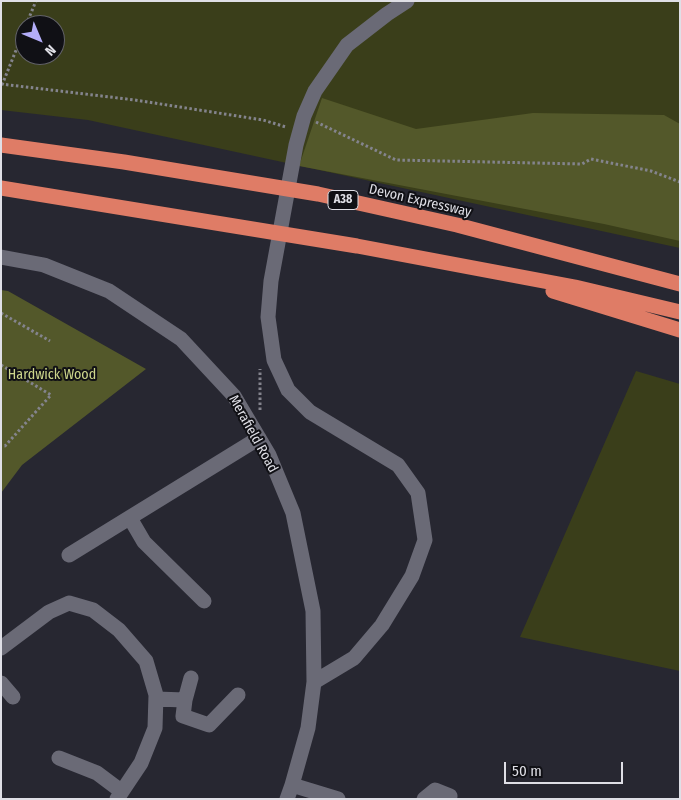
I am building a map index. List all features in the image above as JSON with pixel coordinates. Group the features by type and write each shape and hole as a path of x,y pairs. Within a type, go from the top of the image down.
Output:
{"highway":[{"name":"Devon Expressway","path":"1,145 124,162 318,194 457,225 680,284"},
{"path":"1,188 357,246 575,286 680,312"},
{"path":"482,269 680,330"}],"street":[{"path":"314,682 354,658 382,625 412,576 425,540 418,493 398,465 310,412 288,390 274,360 268,318 270,281 296,146 304,116 315,91 347,45 386,14 407,1"},
{"name":"Merafield Road","path":"1,257 44,265 110,291 182,339 234,396 269,455 292,513 313,611 314,682 308,728 290,792"},
{"path":"69,555 259,438"},
{"path":"130,518 144,542 204,601"},
{"path":"1,648 49,612 69,603 93,610 119,630 146,661 156,699 155,728 141,762 119,795 97,773 59,758"},
{"path":"191,678 183,716 210,725 238,695"},
{"path":"1,683 13,697"},
{"path":"156,699 185,700"},
{"path":"424,799 434,790 450,796"},
{"path":"290,792 338,799"}],"path":[{"path":"31,15 36,1"},
{"path":"15,53 2,84 135,100 263,120 286,128 296,146"},
{"path":"304,116 396,160 582,164 591,159 651,170 680,182"},
{"path":"1,313 50,341"},
{"path":"1,365 50,395 5,446 1,446"}],"green space":[{"path":"1,1 680,1 680,248 88,120 1,110"},
{"path":"322,98 416,129 533,113 664,115 680,124 680,241 604,224 299,166"},
{"name":"Hardwick Wood","path":"1,290 8,291 146,369 22,465 1,493"},
{"path":"636,371 680,384 680,671 520,637"}]}
